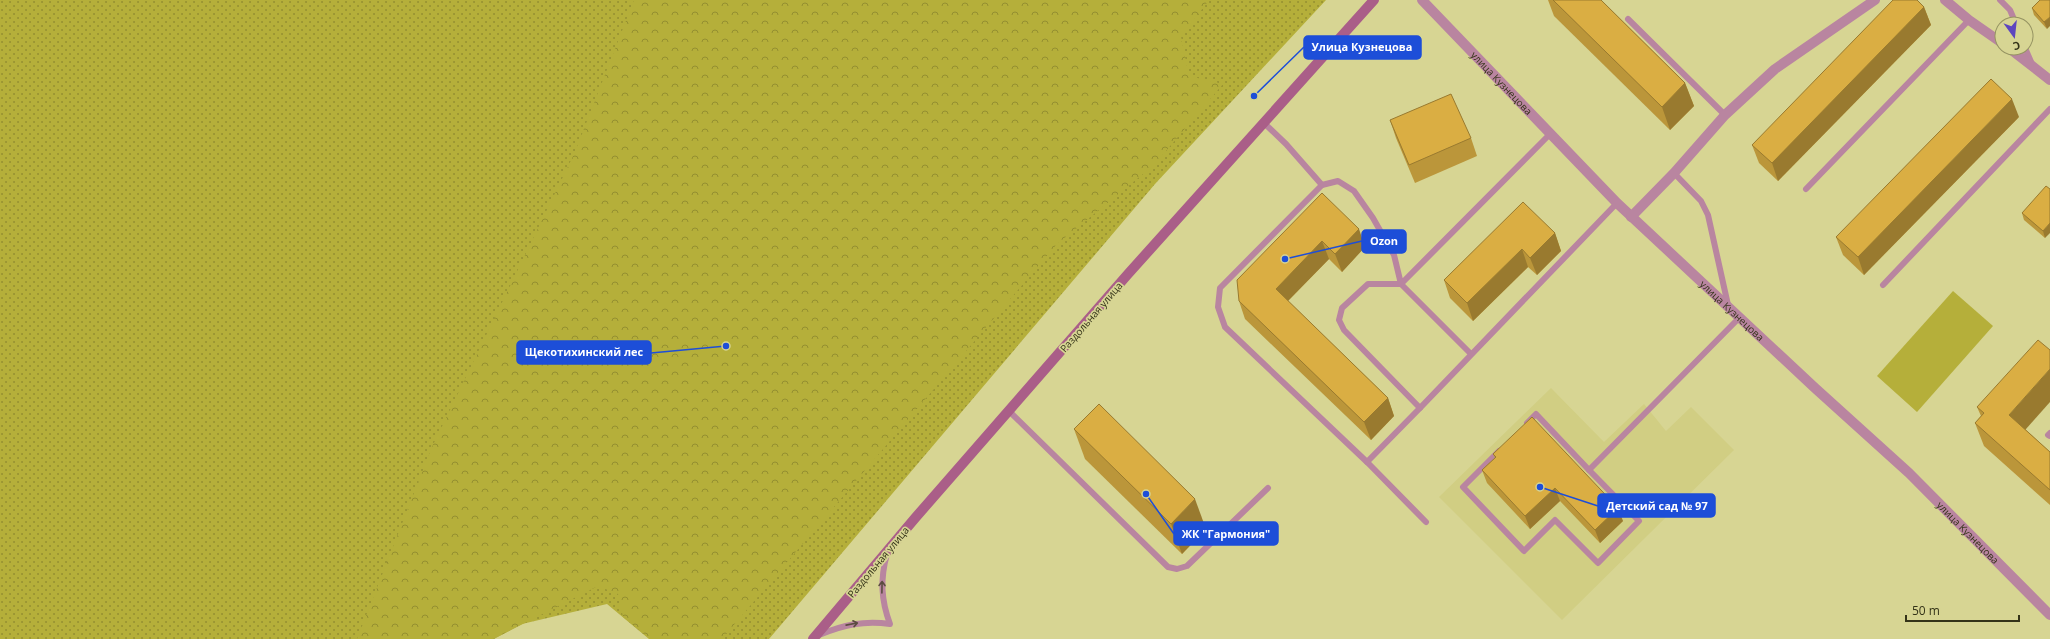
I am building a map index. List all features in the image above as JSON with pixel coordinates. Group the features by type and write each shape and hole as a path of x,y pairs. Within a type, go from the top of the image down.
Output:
{"main road":[{"name":"Раздольная улица","path":"815,638 888,550 1009,411 1374,0"}],"street":[{"name":"улица Кузнецова","path":"1422,0 1631,217 1909,473 2050,615"},
{"path":"1631,217 1674,173 1725,114 1775,69 1875,0"},
{"path":"1945,0 1969,20 1994,37"},
{"path":"2020,56 2050,80"}],"lane":[{"path":"2000,0 2010,10 2013,16"},
{"path":"1628,19 1725,114"},
{"path":"1806,189 1969,20"},
{"path":"2028,56 2032,64"},
{"path":"1883,285 2050,109"},
{"path":"1264,123 1286,144 1322,185"},
{"path":"1420,408 1344,330 1339,320 1342,308 1368,284 1401,284 1550,134"},
{"path":"1674,173 1701,201 1708,215 1728,305"},
{"path":"1426,522 1367,462 1226,327 1218,306 1220,288 1322,185 1338,181 1354,191 1373,218 1394,255 1401,284 1471,354"},
{"path":"1367,462 1617,203"},
{"path":"1589,470 1740,317"},
{"path":"1009,411 1168,567 1176,569 1187,566 1268,488"},
{"path":"1502,448 1463,487 1524,551 1555,520 1598,563 1639,521 1536,414 1525,425"},
{"path":"2050,433 2048,434 2050,436"},
{"path":"815,638 852,623 872,621 890,624 881,592 883,570 888,550"}],"shaded area":[{"path":"1551,388 1604,442 1644,404 1666,431 1691,407 1734,450 1562,620 1439,497"}],"green space":[{"path":"0,0 1326,0 1155,184 769,639 649,639 607,604 522,624 494,639 0,639"},
{"path":"634,0 1209,0 1181,37 1189,76 1223,84 1154,165 1056,245 722,639 650,639 623,617 618,594 598,586 493,639 357,639 432,447 575,152"},
{"path":"1953,291 1993,326 1917,412 1877,376"}],"building":[{"path":"1553,0 1601,0 1685,83 1662,107"},
{"path":"1893,0 1917,0 1924,7 1772,163 1752,145"},
{"path":"2040,0 2050,0 2050,17 2044,22 2032,8"},
{"path":"1991,79 2012,99 1858,257 1836,237"},
{"path":"1451,94 1471,138 1409,165 1390,120"},
{"path":"2046,186 2050,189 2050,223 2043,231 2022,213"},
{"path":"1322,193 1359,229 1335,254 1322,241 1276,289 1388,398 1364,422 1239,301 1237,280"},
{"path":"1523,202 1555,233 1530,258 1522,249 1467,303 1444,280"},
{"path":"2038,340 2050,350 2050,369 2009,415 2050,452 2050,490 1975,423 1984,413 1977,407"},
{"path":"1099,404 1195,499 1171,524 1074,429"},
{"path":"1532,417 1618,508 1595,530 1555,488 1525,516 1482,470 1496,457 1493,454"}],"place":[{"name":"Улица Кузнецова","path":"1254,96"},
{"name":"Ozon","path":"1285,259"},
{"name":"Щекотихинский лес","path":"726,346"},
{"name":"Детский сад № 97","path":"1540,487"},
{"name":"ЖК \"Гармония\"","path":"1146,494"}]}
